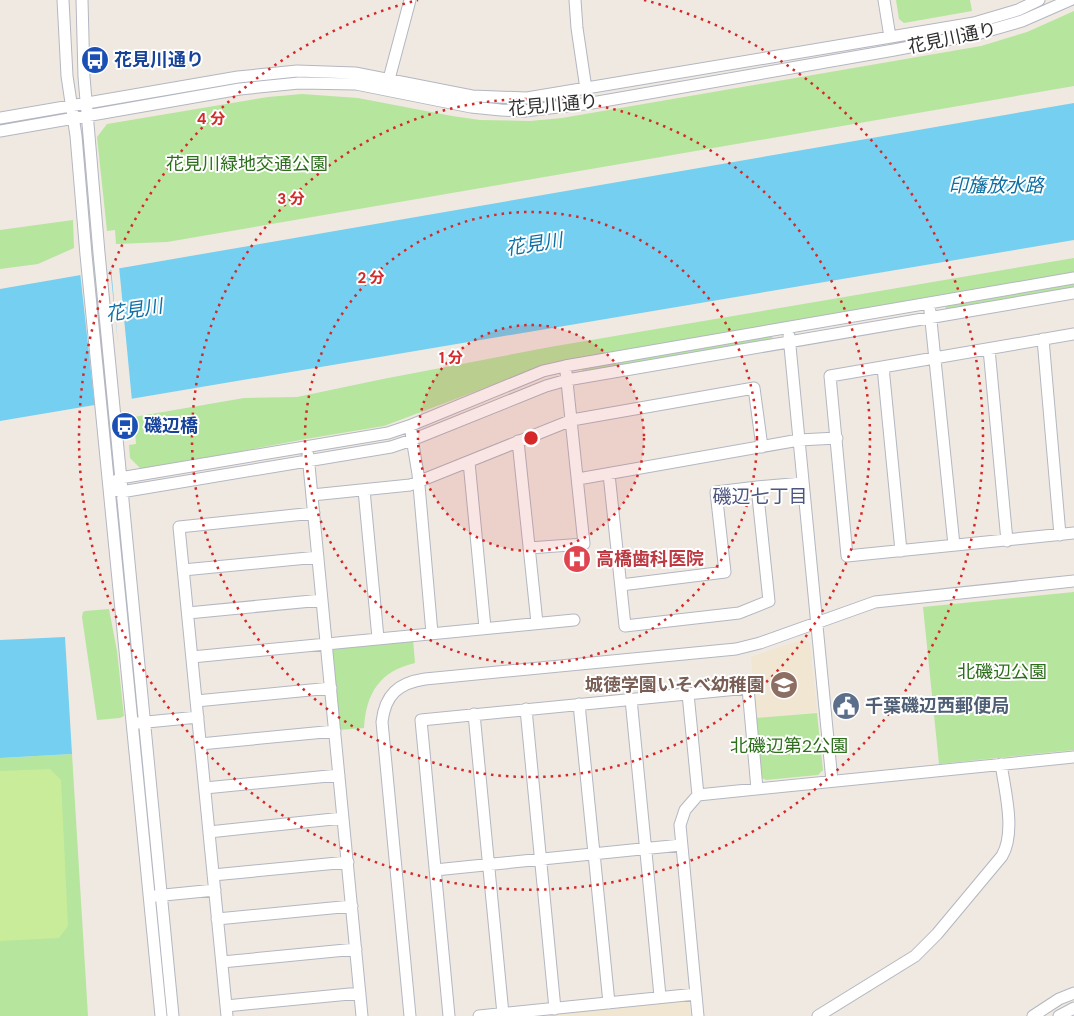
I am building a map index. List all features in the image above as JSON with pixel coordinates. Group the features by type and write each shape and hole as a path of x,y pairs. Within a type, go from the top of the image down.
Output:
{"street":[{"path":"62,0 67,76 73,118 109,486 161,895 173,1016"},
{"path":"82,0 86,103 116,427 149,896 161,1016"},
{"path":"389,79 410,0"},
{"path":"576,0 576,28 586,89"},
{"path":"884,0 890,37"},
{"name":"花見川通り","path":"0,118 238,77 297,71 355,73 472,96 527,98 974,23 1018,10 1039,0"},
{"name":"花見川通り","path":"0,131 240,89 299,83 356,84 494,110 525,111 549,109 978,34 1022,21 1070,0"},
{"path":"109,486 120,478 388,432 409,426 543,371 565,366 1074,278"},
{"path":"109,486 121,492 391,447 546,386 567,380 1074,293"},
{"path":"929,304 954,545"},
{"path":"788,327 832,781"},
{"path":"1074,334 830,376 848,556 1074,533"},
{"path":"1042,339 1060,534"},
{"path":"989,349 1007,541"},
{"path":"529,548 584,544 565,366"},
{"path":"883,367 901,551"},
{"path":"312,495 410,485 572,420 754,388 762,447"},
{"path":"409,426 418,482 432,633"},
{"path":"578,479 799,440 836,438"},
{"path":"518,441 537,623"},
{"path":"307,446 362,1016"},
{"path":"469,462 485,628"},
{"path":"609,474 625,626 739,614 768,601 757,488"},
{"path":"620,585 725,572 716,492 803,483"},
{"path":"364,490 378,638"},
{"path":"314,513 179,527 183,570 226,1011 360,993"},
{"path":"183,570 318,557"},
{"path":"410,1016 382,722 386,703 402,685 425,679 736,648 760,643 875,602 1074,580"},
{"path":"188,613 322,600"},
{"path":"192,657 574,620"},
{"path":"196,701 331,688"},
{"path":"449,1016 421,720 748,688 757,789"},
{"path":"688,694 698,795"},
{"path":"632,699 660,996"},
{"path":"579,704 609,1003"},
{"path":"526,710 555,1008"},
{"path":"474,714 503,1014"},
{"path":"138,723 198,717"},
{"path":"200,744 335,731"},
{"path":"698,1016 680,825 682,816 690,803 698,795 1074,757"},
{"path":"818,1016 916,956 937,934 1002,856 1007,848 1009,834 1001,764"},
{"path":"205,788 339,775"},
{"path":"209,832 344,818"},
{"path":"435,870 681,845"},
{"path":"213,875 348,862"},
{"path":"149,896 214,890"},
{"path":"217,919 352,906"},
{"path":"222,962 356,949"},
{"path":"1033,1016 1074,993"},
{"path":"479,1016 655,999 660,996 696,994"},
{"path":"1059,1016 1074,1008"}],"shaded area":[{"name":"城徳学園いそべ幼稚園","path":"804,639 810,644 817,712 756,718 751,657"},
{"path":"686,1000 689,1003 691,1016 523,1016"}],"green space":[{"path":"896,0 970,0 972,11 904,23 899,19"},
{"name":"花見川緑地交通公園","path":"1074,11 1074,86 167,242 116,244 115,230 107,231 97,137 107,124 268,97 302,94 358,98 480,120 530,121 562,118 981,46 1027,32"},
{"path":"73,220 74,248 38,264 0,269 0,230"},
{"path":"1074,258 1074,274 551,363 384,426 142,470 130,458 129,445 136,444 134,417 244,398 297,397 550,347"},
{"path":"1074,284 1074,289 946,310 945,308 947,306"},
{"path":"772,336 773,340 581,372 583,369"},
{"name":"北磯辺公園","path":"1074,592 1074,750 939,764 923,607"},
{"path":"109,609 117,651 124,716 97,720 82,617 85,611"},
{"path":"413,639 415,663 393,672 377,685 368,704 364,728 339,730 331,651 334,647"},
{"name":"北磯辺第2公園","path":"817,713 823,770 818,775 766,780 762,778 756,718"},
{"path":"72,754 88,1016 0,1016 0,758"},
{"path":"50,769 61,780 68,926 59,938 0,941 0,771"}],"water":[{"name":"印旛放水路","path":"1074,103 1074,240 0,421 0,289"},
{"path":"65,637 72,754 0,758 0,640"}],"pier":[{"name":"磯辺橋","path":"119,266 132,401 95,408 80,272 110,267 118,344 111,267"}],"place":[{"name":"花見川通り","path":"95,60"},
{"name":"磯辺橋","path":"125,426"},
{"name":"高橋歯科医院","path":"577,559"},
{"name":"城徳学園いそべ幼稚園","path":"784,685"},
{"name":"千葉磯辺西郵便局","path":"846,706"}],"district":[{"name":"磯辺七丁目","path":"760,496"}],"water label":[{"name":"花見川","path":"534,244"},
{"name":"花見川","path":"134,310"}]}
